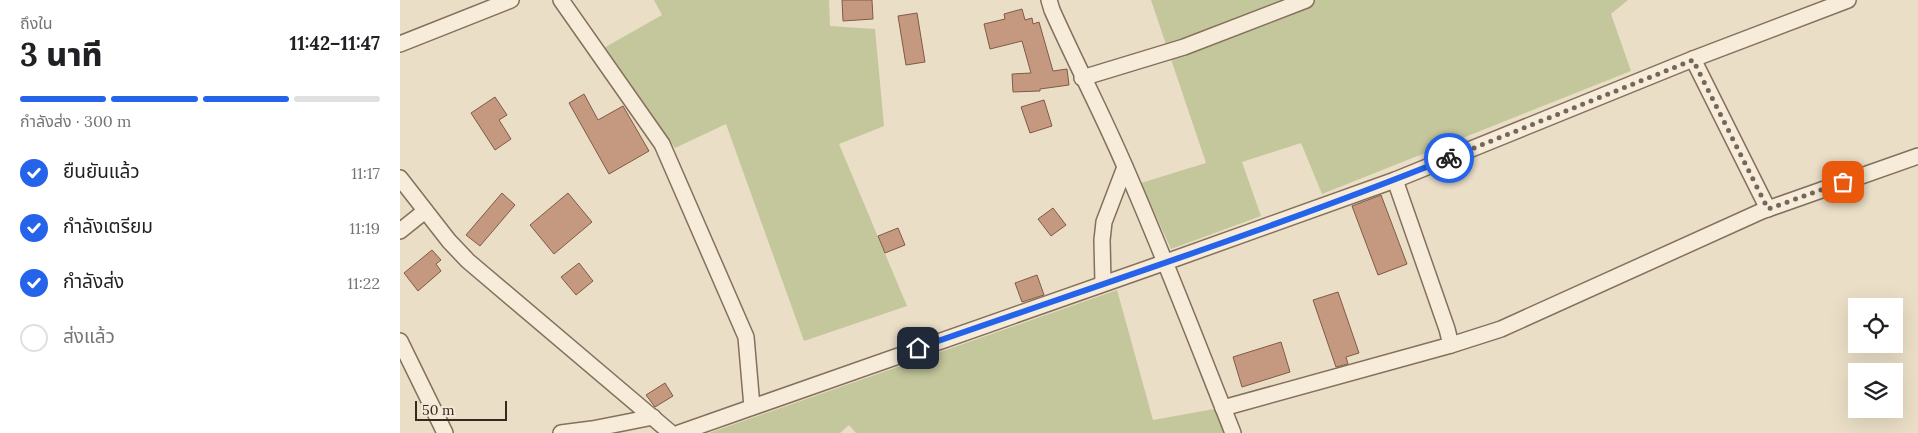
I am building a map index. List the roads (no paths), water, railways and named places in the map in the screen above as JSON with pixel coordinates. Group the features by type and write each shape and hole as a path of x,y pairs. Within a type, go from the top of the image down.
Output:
{"street":[{"path":"400,44 511,0"},
{"path":"561,0 662,144 746,337 752,407"},
{"path":"1049,0 1082,78 1125,167 1166,262 1233,433"},
{"path":"1082,78 1184,47 1306,0"},
{"path":"679,433 1395,180 1848,0"},
{"path":"1693,60 1768,209"},
{"path":"1223,408 1451,345 1501,329 1768,209 1918,156"},
{"path":"1103,283 1102,240 1104,222 1125,167"},
{"path":"400,178 449,241 468,261 671,433"},
{"path":"1395,180 1448,329 1451,345"},
{"path":"400,232 425,211"},
{"path":"400,341 445,433"},
{"path":"562,433 653,417"}]}
